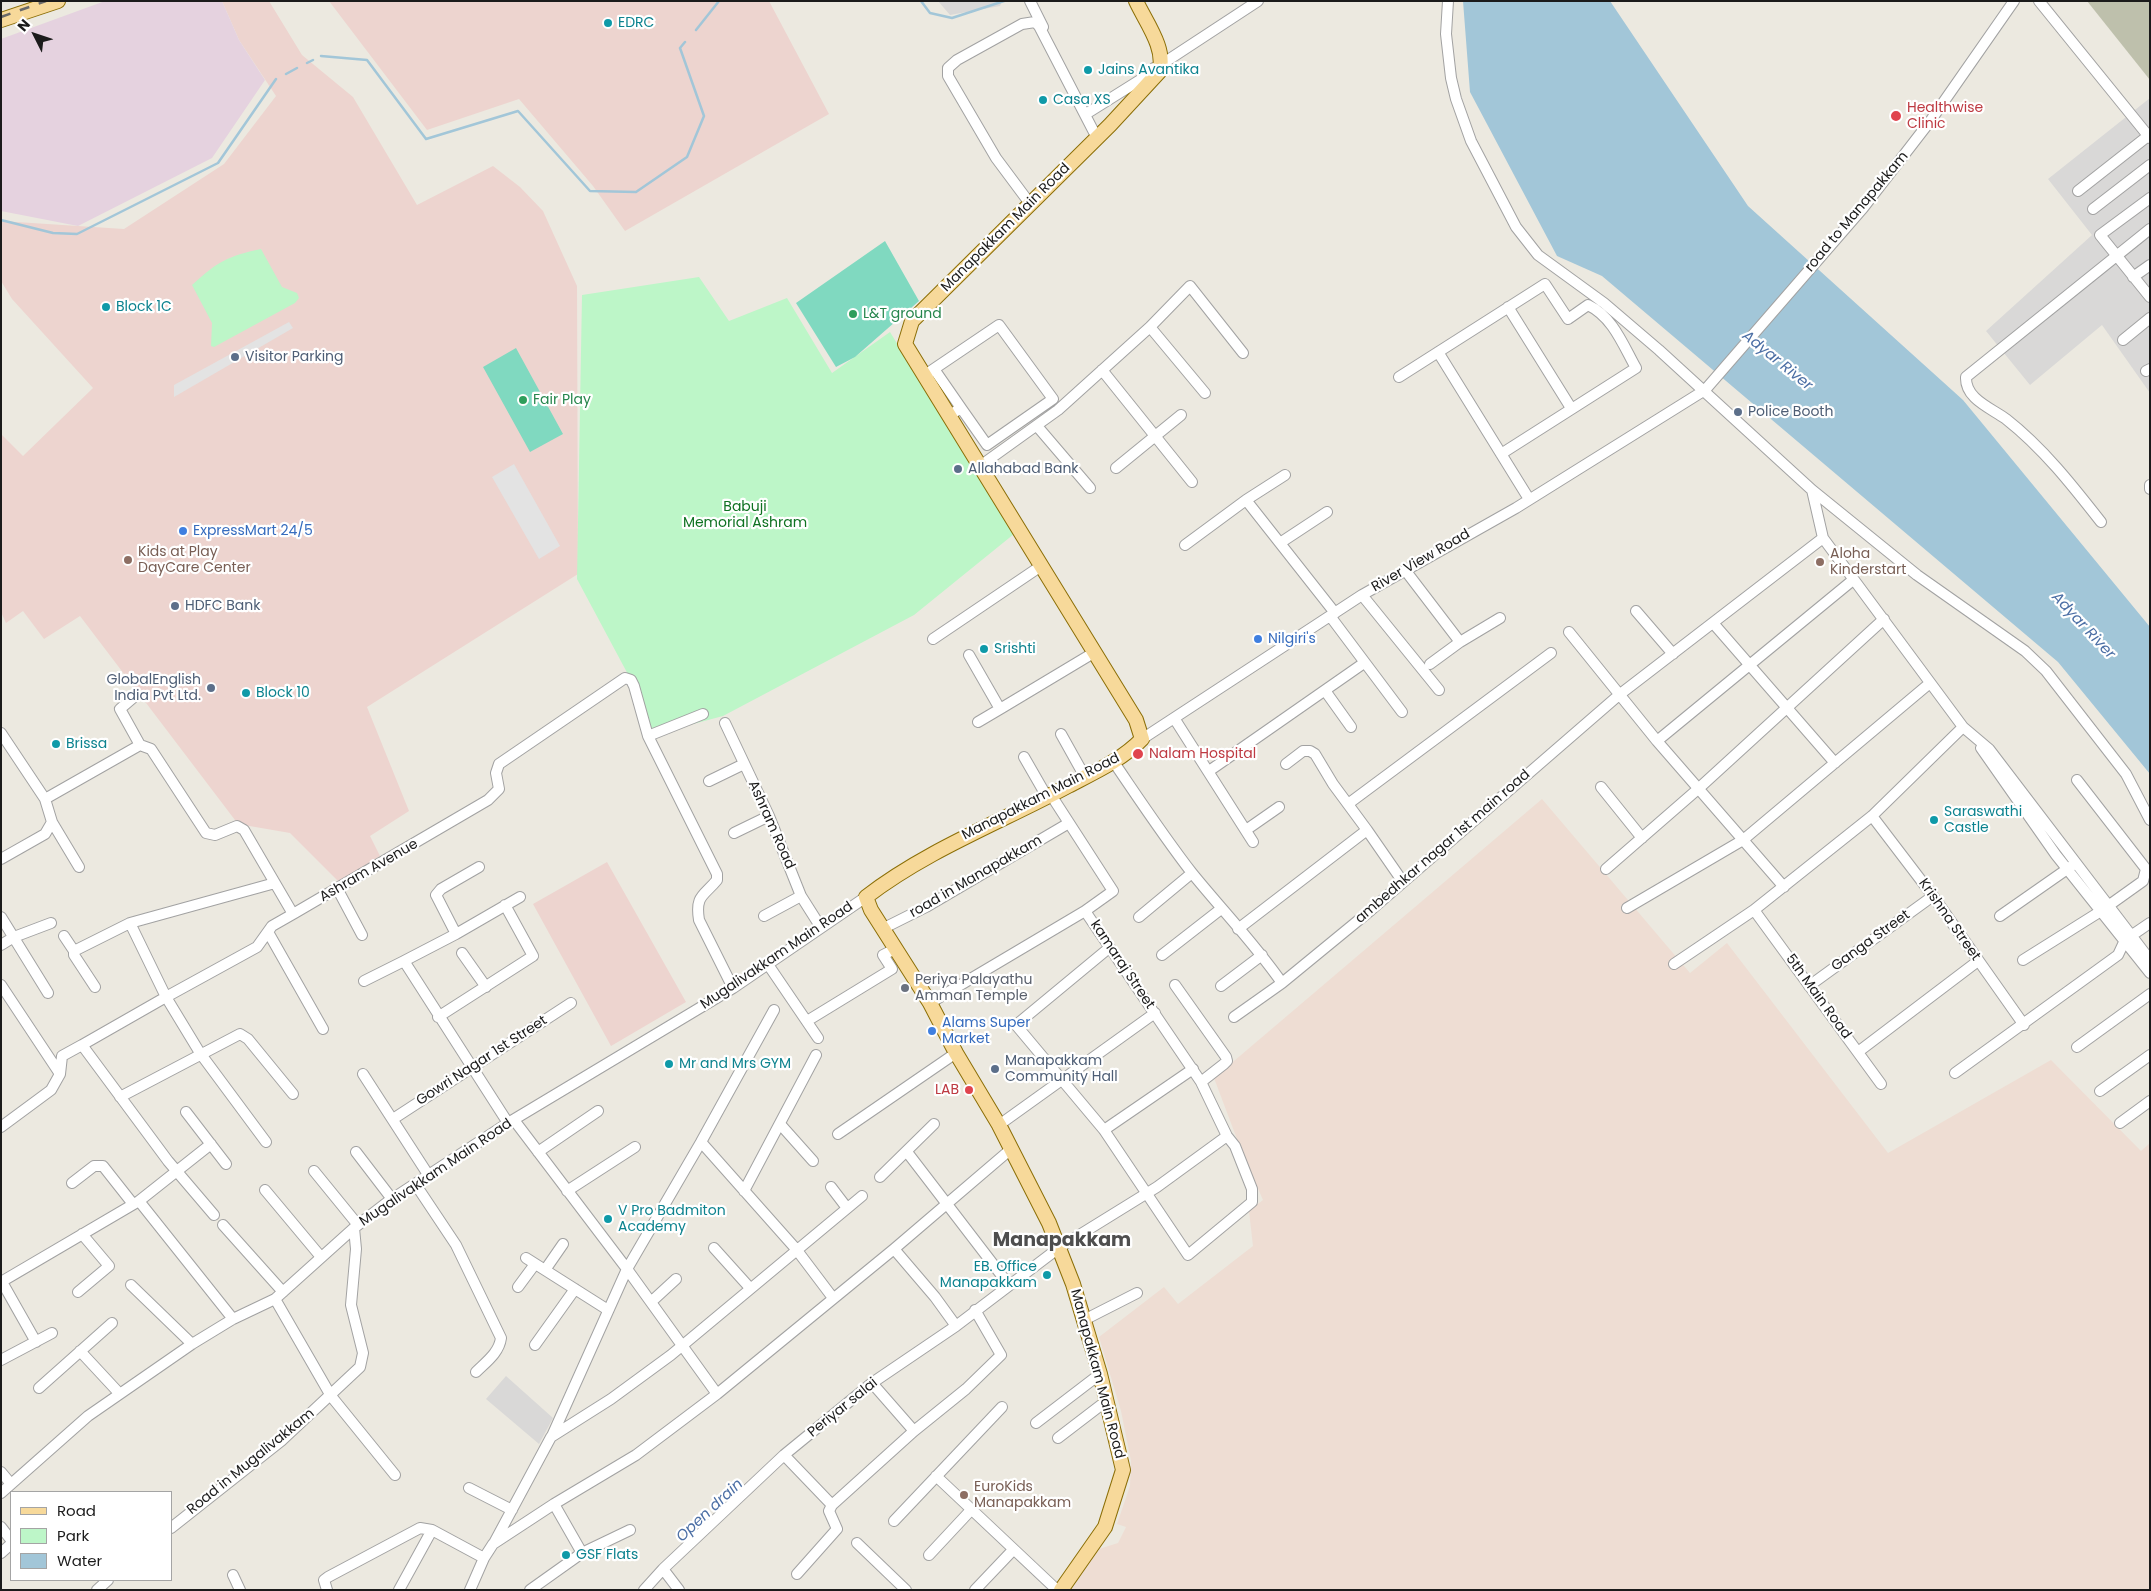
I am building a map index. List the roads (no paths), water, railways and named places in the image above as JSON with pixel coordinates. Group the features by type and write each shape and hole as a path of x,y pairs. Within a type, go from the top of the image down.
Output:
{"main road":[{"path":"1,20 58,1"},
{"path":"1136,1 1160,52 1162,64"},
{"name":"Manapakkam Main Road","path":"1061,1590 1105,1527 1123,1470 1105,1402 1100,1374 1060,1247 999,1125 956,1053 930,1003 882,929 866,897 961,838 1049,796 1113,761 1142,739 1136,720 980,466 955,412 929,372 910,356 905,344 912,321 1147,88 1159,72 1162,64"}],"street":[{"path":"1030,1 1089,112 1099,136"},
{"path":"1089,112 1148,75 1158,62 1145,30 1130,1"},
{"path":"1162,64 1258,1"},
{"path":"1448,1 1446,34 1451,78 1471,141 1516,227 1538,256 1604,303 1705,390 1812,490 1917,575 2025,652 2046,671 2126,774 2150,820"},
{"name":"road to Manapakkam","path":"1705,390 1863,208 1931,120 1975,54 2014,1"},
{"path":"2038,1 2149,137 2078,191"},
{"path":"1031,205 996,158 948,76 948,68 957,60 1022,24 1035,22 1039,26 1099,136"},
{"path":"2092,209 2150,164"},
{"path":"2150,198 2100,235 2115,256 2150,297"},
{"path":"2101,522 2057,467 2006,419 1972,396 1966,384 1966,377 2150,229"},
{"path":"2133,277 2150,265"},
{"path":"1399,377 1545,284 1568,319 1588,305 1606,317 1636,368 1501,454"},
{"path":"980,466 1058,410 1150,327 1190,286 1243,353"},
{"path":"1508,307 1571,408"},
{"path":"2123,340 2150,318"},
{"path":"929,372 999,325 1053,399 987,445 955,412"},
{"path":"1150,327 1205,393"},
{"path":"1438,352 1529,499"},
{"path":"1102,370 1192,482"},
{"name":"River View Road","path":"1142,739 1362,595 1529,499 1705,390"},
{"path":"1116,468 1181,415"},
{"path":"1037,426 1090,488"},
{"path":"1185,545 1246,500 1284,475"},
{"path":"1812,490 1822,538 1963,727 1990,749 2028,805 2068,870 2105,908"},
{"path":"1246,500 1333,614 1364,663 1402,712"},
{"path":"1280,543 1327,512"},
{"name":"ambedhkar nagar 1st main road","path":"1234,1018 1282,983 1403,882 1619,695 1822,538"},
{"path":"934,639 1041,566"},
{"path":"1405,570 1460,642"},
{"path":"1657,741 1853,580"},
{"path":"1362,595 1439,690"},
{"path":"1636,611 1673,654"},
{"path":"1430,664 1460,642 1500,618"},
{"path":"1606,869 1698,789 1884,619"},
{"path":"1713,623 1835,763"},
{"path":"1570,632 1657,741 1784,887"},
{"path":"978,722 1095,652"},
{"path":"1348,804 1551,653"},
{"path":"969,655 1000,709"},
{"path":"1209,771 1326,692 1364,663"},
{"name":"Ashram Avenue","path":"166,997 257,947 277,922 338,890 488,800 499,789 496,773 499,764 604,690 625,678 631,680 648,736"},
{"path":"1627,908 1743,840 1930,683"},
{"path":"1326,692 1350,726"},
{"path":"134,696 120,709 140,744 151,749 206,832 215,835 237,826 244,830 293,914"},
{"path":"703,714 648,736 718,874 717,880 702,894 697,908 699,920 733,988"},
{"path":"1174,718 1253,842"},
{"name":"Ashram Road","path":"725,723 769,816 801,896 820,926"},
{"path":"1674,964 1754,910 1872,816 1963,727"},
{"path":"1,733 45,799 52,822 79,867"},
{"path":"1061,734 1085,777"},
{"path":"45,799 140,744"},
{"path":"1286,764 1303,751 1310,751 1315,754 1403,882"},
{"name":"kamaraj Street","path":"1024,757 1113,891 1085,911 1201,1082 1227,1136 1235,1146 1252,1189 1252,1202 1188,1256 1146,1194"},
{"path":"1113,761 1160,831 1221,909 1262,955 1282,983"},
{"path":"709,781 744,764"},
{"path":"2023,960 2105,908 2143,881 2146,869 2077,780"},
{"path":"1601,787 1642,838"},
{"path":"2028,805 2060,845 2077,862 2105,908 2128,938 2150,972"},
{"path":"1246,830 1279,808"},
{"path":"734,833 769,816"},
{"name":"Krishna Street","path":"1872,816 1933,896 2024,1025"},
{"path":"1,859 46,834 52,822"},
{"name":"road in Manapakkam","path":"882,929 926,907 1069,823"},
{"path":"1238,929 1367,830"},
{"path":"2000,916 2077,862"},
{"path":"456,934 436,895 441,889 479,866"},
{"path":"1139,916 1192,873"},
{"path":"74,952 130,923 275,884"},
{"path":"338,890 362,935"},
{"path":"764,916 801,896"},
{"name":"Ganga Street","path":"1809,986 1933,896"},
{"path":"364,982 456,934 520,897"},
{"name":"Mugalivakkam Main Road","path":"1,1493 88,1416 192,1344 278,1295 356,1226 392,1199 511,1121 733,988 820,926 866,897"},
{"path":"438,1017 533,956 505,905"},
{"path":"1162,955 1221,909"},
{"name":"5th Main Road","path":"1754,910 1881,1084"},
{"path":"930,1003 1085,911"},
{"path":"1,917 48,993"},
{"path":"1955,1073 2024,1025 2118,955 2128,938 2150,922"},
{"path":"1,945 14,937 51,923"},
{"path":"130,923 166,997 200,1053 266,1142"},
{"path":"268,932 323,1029"},
{"path":"64,936 95,987"},
{"path":"2128,938 2150,960"},
{"path":"1109,948 1016,1025 1060,1080 1104,1130 1146,1194"},
{"path":"807,1021 892,969 883,956 895,949"},
{"path":"462,953 486,987"},
{"path":"1221,986 1262,955"},
{"path":"404,961 471,1068 511,1121 538,1152 651,1302 717,1394"},
{"path":"1858,1052 1978,961"},
{"path":"767,963 818,1038"},
{"path":"1,985 60,1074"},
{"path":"1175,985 1226,1057 1227,1061 1201,1082"},
{"path":"2078,1047 2150,994"},
{"path":"1,1127 51,1090 60,1074 62,1056 166,997"},
{"name":"Gowri Nagar 1st Street","path":"392,1119 572,1003"},
{"path":"470,1590 484,1558 551,1437 626,1270 701,1142 774,1010"},
{"path":"999,1125 1155,1013"},
{"path":"120,1097 235,1035 245,1035 293,1094"},
{"path":"82,1044 175,1170 214,1215"},
{"path":"838,1134 956,1053"},
{"path":"744,1191 816,1055"},
{"path":"2100,1092 2150,1055"},
{"path":"1104,1130 1193,1069"},
{"path":"363,1074 429,1176"},
{"path":"2120,1123 2150,1101"},
{"path":"538,1152 598,1111"},
{"path":"186,1112 226,1164"},
{"path":"780,1124 813,1161"},
{"path":"880,1177 934,1124"},
{"name":"Periyar salai","path":"644,1590 663,1569 784,1456 872,1383 956,1326 974,1310 1060,1247 1146,1194 1227,1136"},
{"path":"701,1142 796,1249 834,1298"},
{"path":"36,1342 2,1282 136,1203 175,1170 211,1144"},
{"path":"567,1191 635,1147"},
{"path":"493,1544 554,1504 636,1455 717,1394 894,1249 1011,1149"},
{"path":"356,1152 392,1199"},
{"path":"906,1152 1008,1285"},
{"path":"72,1183 94,1166 103,1166 233,1319"},
{"path":"314,1171 356,1226"},
{"path":"416,1184 456,1245 500,1338 500,1344 494,1354 476,1372"},
{"path":"831,1187 847,1208"},
{"path":"265,1190 321,1257"},
{"path":"551,1437 611,1399 682,1346 796,1249 862,1196"},
{"path":"223,1225 278,1295 331,1396 395,1475"},
{"name":"Road in Mugalivakkam","path":"172,1527 281,1441 360,1367 363,1359 351,1305 356,1226"},
{"path":"78,1292 109,1266 82,1234"},
{"path":"545,1270 563,1244"},
{"path":"714,1248 750,1288"},
{"path":"894,1249 935,1296 956,1326"},
{"path":"526,1258 608,1310"},
{"path":"518,1287 535,1264"},
{"path":"651,1302 676,1279"},
{"path":"131,1285 192,1344"},
{"path":"534,1345 575,1289"},
{"path":"1084,1320 1137,1293"},
{"path":"797,1574 837,1529 829,1511 832,1506 914,1431 966,1389 1001,1355 974,1310"},
{"path":"39,1388 112,1323"},
{"path":"1,1360 52,1333"},
{"path":"80,1351 119,1393"},
{"path":"1036,1423 1100,1374"},
{"path":"872,1383 914,1431"},
{"path":"1058,1438 1105,1402"},
{"path":"894,1521 1002,1407"},
{"path":"784,1456 832,1506"},
{"path":"1,1472 11,1484"},
{"path":"936,1476 1057,1590"},
{"path":"469,1488 512,1510"},
{"path":"554,1504 582,1553"},
{"path":"929,1555 971,1510"},
{"path":"1,1527 10,1539"},
{"path":"327,1590 324,1580 328,1577 420,1528 432,1530 484,1558"},
{"path":"399,1590 432,1530"},
{"path":"530,1590 582,1553 630,1530"},
{"path":"858,1543 906,1590"},
{"path":"975,1590 1013,1550"},
{"path":"663,1569 678,1590"},
{"path":"233,1575 240,1590"},
{"path":"97,1590 107,1581"}],"water":[{"name":"Adyar River","path":"1463,1 1610,1 1748,206 1963,400 2150,627 2150,774 2058,662 1602,276 1557,256 1470,92"}],"waterway":[{"path":"696,30 719,1"},
{"path":"921,1 930,13 952,18 1004,1"},
{"path":"321,56 367,60 426,139 518,111 590,191 636,192 687,157 704,116 680,48 685,42"},
{"path":"307,63 313,60"},
{"path":"286,74 297,68"},
{"path":"1,220 53,233 77,234 218,163 276,79"}],"railway":[{"path":"1,17 46,1"}],"place":[{"name":"EDRC","path":"608,23"},
{"name":"Jains Avantika","path":"1088,70"},
{"name":"Casa XS","path":"1043,100"},
{"name":"Healthwise Clinic","path":"1896,116"},
{"name":"Block 1C","path":"106,307"},
{"name":"L&T ground","path":"853,314"},
{"name":"Visitor Parking","path":"235,357"},
{"name":"Fair Play","path":"523,400"},
{"name":"Police Booth","path":"1738,412"},
{"name":"Allahabad Bank","path":"958,469"},
{"name":"ExpressMart 24/5","path":"183,531"},
{"name":"Kids at Play DayCare Center","path":"128,560"},
{"name":"Aloha Kinderstart","path":"1820,562"},
{"name":"HDFC Bank","path":"175,606"},
{"name":"Nilgiri's","path":"1258,639"},
{"name":"Srishti","path":"984,649"},
{"name":"GlobalEnglish India Pvt Ltd.","path":"211,688"},
{"name":"Block 10","path":"246,693"},
{"name":"Brissa","path":"56,744"},
{"name":"Nalam Hospital","path":"1138,754"},
{"name":"Saraswathi Castle","path":"1934,820"},
{"name":"Periya Palayathu Amman Temple","path":"905,988"},
{"name":"Alams Super Market","path":"932,1031"},
{"name":"Mr and Mrs GYM","path":"669,1064"},
{"name":"Manapakkam Community Hall","path":"995,1069"},
{"name":"LAB","path":"969,1090"},
{"name":"V Pro Badmiton Academy","path":"608,1219"},
{"name":"EB. Office Manapakkam","path":"1047,1275"},
{"name":"EuroKids Manapakkam","path":"964,1495"},
{"name":"GSF Flats","path":"566,1555"}],"district":[{"name":"Manapakkam","path":"1062,1241"}],"park label":[{"name":"Babuji Memorial Ashram","path":"745,516"}],"water label":[{"name":"Open drain","path":"710,1511"}]}
